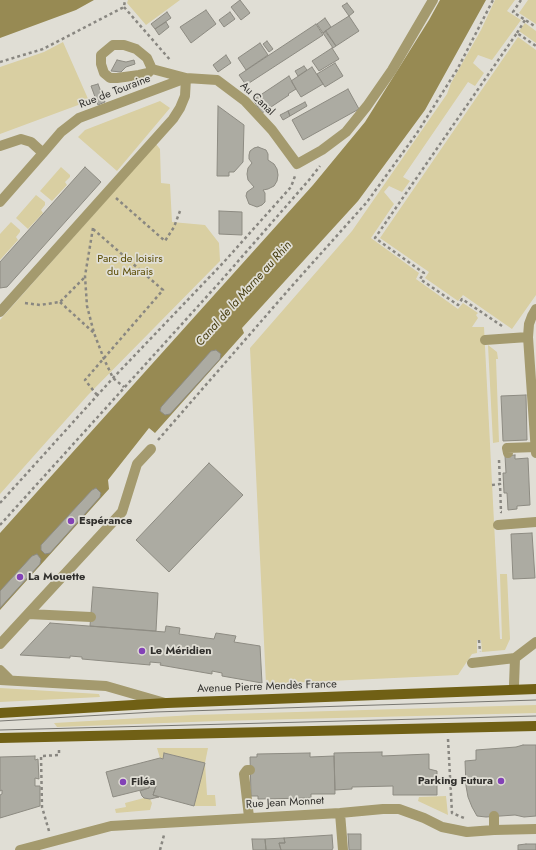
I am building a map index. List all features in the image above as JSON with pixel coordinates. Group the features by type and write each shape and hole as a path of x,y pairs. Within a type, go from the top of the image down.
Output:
{"main road":[{"name":"Avenue Pierre Mendès France","path":"0,713 167,703 536,689"},
{"path":"0,738 536,726"}],"street":[{"path":"297,164 322,150 346,132 363,112 392,70 433,0"},
{"path":"124,44 136,49 147,58 152,69 148,73 139,75 110,78 104,73 101,64 101,55 113,45 124,44"},
{"path":"0,312 173,119 180,108 184,96 186,78 152,69"},
{"name":"Au Canal","path":"186,78 217,80 245,101 272,130 297,164"},
{"name":"Rue de Touraine","path":"0,202 61,132 79,118 186,78"},
{"path":"0,146 21,139 31,142 43,153"},
{"path":"535,314 529,324 528,337 536,453"},
{"path":"485,340 528,337"},
{"path":"503,453 507,448 536,448"},
{"path":"0,644 122,512 137,464 150,449"},
{"path":"498,525 536,522"},
{"path":"28,614 91,618"},
{"path":"472,663 515,658 536,642"},
{"path":"514,685 515,658"},
{"path":"0,670 5,680 106,686 167,703"},
{"path":"249,817 244,774 247,770 250,770"},
{"name":"Rue Jean Monnet","path":"20,850 34,848 53,841 111,826 340,813 383,808 399,809 424,818 442,827 467,832 494,830 536,830"},
{"path":"340,813 343,850"},
{"path":"494,816 494,830"}],"path":[{"path":"125,0 124,7 186,78"},
{"path":"150,449 367,202 417,133 458,68 493,0"},
{"path":"522,0 513,12 536,28"},
{"path":"0,62 43,49 124,7"},
{"path":"506,329 462,299 458,305 420,279 424,273 375,238 524,20"},
{"path":"517,32 536,46"},
{"path":"0,525 219,283 323,162"},
{"path":"0,503 113,378 218,269 291,187 296,174 297,164"},
{"path":"108,192 165,241 174,227 180,211"},
{"path":"92,209 93,229 85,276 87,306 94,333 104,359 113,378 124,387"},
{"path":"93,229 163,290 85,380 98,395"},
{"path":"11,300 40,305 60,302 85,276"},
{"path":"60,302 94,333"},
{"path":"503,453 500,484 501,512 507,512"},
{"path":"492,485 500,484"},
{"path":"448,734 452,813 467,819 467,832"},
{"path":"53,841 42,807 40,756 59,755"}],"green space":[{"path":"128,0 180,0 146,25 127,3"},
{"path":"495,0 515,0 507,11 521,20 492,60 478,55 473,63 484,73 475,86 468,82 403,177 410,181 402,192 389,186 384,192 394,204 371,238 419,273 416,279 458,309 463,303 478,313 476,315 478,318 472,327 484,327 500,639 502,639 500,574 507,574 510,639 505,650 482,652 481,640 477,640 477,653 472,654 458,675 266,684 250,348 352,231 447,94 451,83 481,30"},
{"path":"528,0 536,0 536,24 519,13"},
{"path":"525,23 536,31 536,43 519,31"},
{"path":"518,37 536,50 536,295 512,329 463,295 458,301 425,278 429,272 380,238"},
{"path":"63,42 89,101 0,134 0,67 44,52"},
{"path":"160,101 170,108 117,171 78,137 85,130"},
{"name":"Parc de loisirs du Marais","path":"156,144 160,149 161,183 170,184 172,222 205,225 219,243 220,261 88,395 0,494 0,320"},
{"path":"61,167 70,175 70,177 65,182 67,185 52,201 40,191"},
{"path":"36,195 45,202 45,205 41,210 43,213 28,229 16,218"},
{"path":"11,222 20,230 16,237 18,240 0,260 0,234"},
{"path":"488,345 497,352 498,359 496,359 499,442 493,443"},
{"path":"0,688 99,694 100,697 0,702"},
{"path":"536,705 536,713 218,721 57,727 54,723 194,715"},
{"path":"157,748 208,748 205,763 207,795 215,795 216,806 194,806 204,763 165,753 163,759 160,758"},
{"path":"446,796 448,815 418,801 419,797"},
{"path":"144,798 150,799 152,803 150,810 116,813 115,809 126,807 125,803"}],"water":[{"path":"0,0 94,0 76,10 0,38"},
{"name":"Canal de la Marne au Rhin","path":"440,0 486,0 425,110 358,201 242,328 244,333 155,433 149,428 108,480 109,489 0,610 0,533 313,185 365,122"}],"building":[{"path":"240,0 250,13 241,20 231,7"},
{"path":"347,3 354,12 349,16 342,6"},
{"path":"206,10 216,24 191,43 180,27"},
{"path":"167,12 171,18 155,29 151,24"},
{"path":"230,12 235,19 224,27 219,20"},
{"path":"349,16 359,31 336,46 325,31"},
{"path":"325,18 331,27 323,33 317,24"},
{"path":"166,22 169,27 159,35 155,29"},
{"path":"316,24 323,35 246,85 239,75"},
{"path":"326,31 336,46 333,48 323,33"},
{"path":"267,41 273,49 269,52 263,44"},
{"path":"260,43 268,55 246,70 238,58"},
{"path":"332,48 339,59 319,71 312,61"},
{"path":"226,55 231,63 218,72 213,65"},
{"path":"117,60 126,62 134,60 135,64 126,67 121,72 111,71"},
{"path":"335,63 343,76 325,87 317,74"},
{"path":"304,66 307,70 298,76 295,71"},
{"path":"312,67 323,84 301,97 291,81"},
{"path":"289,76 296,89 262,113 253,100"},
{"path":"98,84 105,102 98,105 91,86"},
{"path":"348,89 359,109 303,140 292,120"},
{"path":"305,102 307,106 290,116 288,111"},
{"path":"218,106 244,125 243,162 234,172 229,172 229,176 217,176"},
{"path":"288,111 290,116 283,120 280,115"},
{"path":"258,147 266,150 268,160 274,164 278,175 274,186 263,190 265,193 265,202 257,207 249,204 246,196 247,192 254,187 248,180 247,174 248,168 252,163 249,159 249,155 250,151"},
{"path":"85,167 101,182 7,287 0,288 0,262"},
{"path":"219,211 242,212 242,235 219,234"},
{"path":"216,350 221,354 220,359 170,414 165,415 160,411 161,407 211,351"},
{"path":"526,395 527,440 503,441 501,396"},
{"path":"515,455 515,459 528,458 530,505 517,506 517,509 508,510 507,493 504,493 503,473 506,473 505,456"},
{"path":"209,463 243,495 169,572 136,540"},
{"name":"Espérance","path":"96,488 101,493 100,497 50,553 45,554 41,550 41,545 92,490"},
{"path":"532,533 535,578 513,579 511,534"},
{"name":"La Mouette","path":"37,554 41,559 40,564 0,608 0,591 32,556"},
{"path":"93,587 158,593 156,631 90,626"},
{"name":"Le Méridien","path":"50,623 165,632 166,626 180,628 179,634 214,639 216,633 236,636 234,642 260,646 262,683 222,676 222,673 212,671 212,674 160,665 161,663 150,662 150,665 82,659 82,657 70,656 70,658 20,655"},
{"name":"Parking Futura","path":"523,745 536,745 536,816 477,816 468,797 465,761 476,760 476,750 516,747"},
{"path":"382,752 382,756 429,754 429,769 437,771 437,795 393,795 393,786 352,787 352,789 335,790 334,753"},
{"path":"164,753 205,763 194,806 153,795 156,786 150,785 149,788 113,797 106,772 160,758 163,759"},
{"path":"310,753 310,757 334,756 335,794 311,794 311,798 258,799 258,796 251,796 250,757 257,757 257,754"},
{"path":"35,756 35,760 38,759 39,779 35,778 35,786 40,786 40,806 0,818 0,795 2,794 2,790 0,791 0,757"},
{"path":"150,785 156,786 153,795 159,797 150,799 142,796 140,791 149,788"},
{"path":"348,834 361,834 361,850 349,850"},
{"path":"332,835 332,850 281,850 279,843 285,843 284,838"},
{"path":"284,838 285,843 279,843 281,850 266,850 265,839"},
{"path":"252,839 265,839 266,850 253,850"},
{"path":"536,844 536,850 518,850 518,845"}],"tram line":[{"path":"0,721 155,712 536,700"},
{"path":"0,730 536,716"}],"place":[{"name":"Espérance","path":"71,521"},
{"name":"La Mouette","path":"20,577"},
{"name":"Le Méridien","path":"142,651"},
{"name":"Parking Futura","path":"501,781"},
{"name":"Filéa","path":"123,782"}]}
